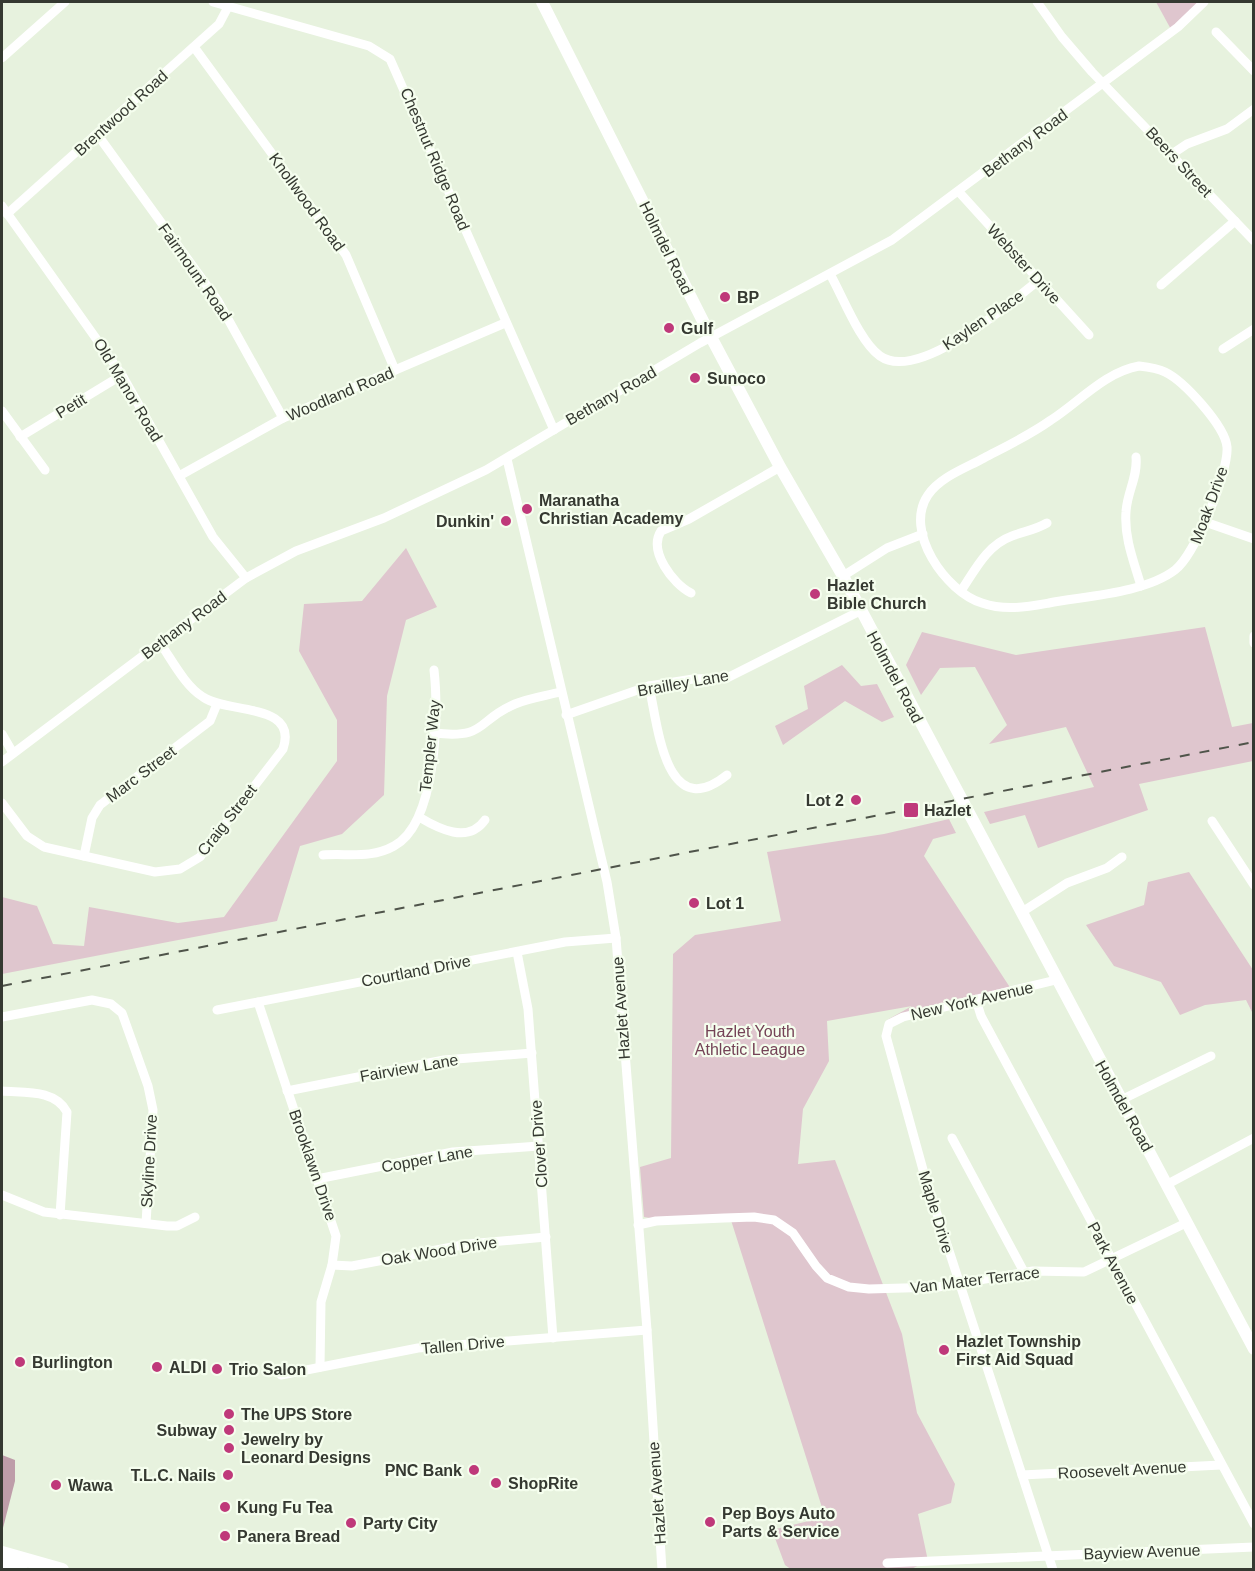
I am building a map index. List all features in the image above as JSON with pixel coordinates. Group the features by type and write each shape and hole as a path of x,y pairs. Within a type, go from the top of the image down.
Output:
{"highway":[{"path":"2,1553 62,1569"},
{"path":"2,1565 21,1569"}],"main road":[{"name":"Holmdel Road","path":"542,2 711,338 780,467 843,576 1254,1349"}],"street":[{"path":"2,58 65,2"},
{"name":"Chestnut Ridge Road","path":"213,2 369,46 390,59 554,430"},
{"name":"Beers Street","path":"1037,2 1062,37 1235,221 1250,230 1254,241"},
{"name":"Bethany Road","path":"2,762 246,578 296,551 438,495 507,459 711,338 891,240 959,192 1178,27 1204,2"},
{"name":"Brentwood Road","path":"4,210 97,134 194,47 219,24 228,7"},
{"path":"1216,32 1254,71"},
{"name":"Knollwood Road","path":"194,47 346,255 395,370"},
{"path":"1172,154 1187,144 1227,129 1254,109"},
{"name":"Fairmount Road","path":"97,134 218,301 283,418"},
{"name":"Webster Drive","path":"959,192 1089,335"},
{"name":"Old Manor Road","path":"4,210 122,375 213,537 246,578"},
{"path":"1161,285 1235,221"},
{"name":"Kaylen Place","path":"830,274 872,349 889,361 904,363 952,343 1039,280"},
{"name":"Woodland Road","path":"179,476 283,418 505,323"},
{"path":"1223,350 1254,329"},
{"name":"Moak Drive","path":"1139,366 1158,369 1174,377 1223,432 1226,458 1205,522 1192,552 1179,567 1162,579 1140,586 1014,608 979,603 961,591 937,567 923,534 921,517 923,505 928,493 939,483 1037,430 1111,376 1139,366"},
{"name":"Petit","path":"20,436 122,375"},
{"path":"2,411 45,471"},
{"path":"1136,457 1137,470 1127,501 1126,526 1140,586"},
{"name":"Hazlet Avenue","path":"507,459 560,692 607,882 616,938 647,1330 662,1569"},
{"path":"691,593 672,578 658,550 658,536 666,527 689,519 780,467"},
{"path":"1205,522 1254,539"},
{"path":"961,591 983,557 997,544 1012,536 1033,532 1047,523"},
{"path":"843,576 887,548 923,534"},
{"name":"Brailley Lane","path":"566,715 649,686 693,678 728,678 860,611"},
{"path":"1254,636 1254,643"},
{"name":"Craig Street","path":"2,803 34,842 84,856 161,873 190,865 204,853 283,749 284,728 270,715 217,704 197,693 160,644"},
{"name":"Templer Way","path":"322,855 359,856 389,849 407,837 419,818 429,779 434,733 434,670"},
{"path":"649,686 667,764 676,780 692,788 703,789 713,786 727,775"},
{"path":"434,733 457,735 472,733 514,704 560,692"},
{"name":"Marc Street","path":"84,856 92,819 100,805 210,722 217,704"},
{"path":"2,734 13,753"},
{"path":"419,818 441,829 458,833 472,831 485,820"},
{"path":"1212,821 1254,885"},
{"path":"1022,912 1067,883 1107,868 1122,858"},
{"path":"1244,869 1254,862"},
{"name":"Courtland Drive","path":"217,1010 565,942 616,938"},
{"name":"Clover Drive","path":"517,952 528,1009 553,1338"},
{"name":"New York Avenue","path":"889,1024 903,1017 1056,980"},
{"name":"Skyline Drive","path":"2,1017 92,1000 111,1004 122,1013 148,1086 153,1110 146,1223"},
{"name":"Park Avenue","path":"976,1000 981,1016 1254,1524"},
{"name":"Brooklawn Drive","path":"258,1002 336,1236 332,1265 321,1302 320,1367"},
{"name":"Maple Drive","path":"889,1024 886,1036 888,1045 925,1177 1053,1569"},
{"name":"Fairview Lane","path":"287,1091 444,1060 532,1053"},
{"path":"1121,1100 1211,1056"},
{"path":"2,1091 52,1097 63,1105 67,1112 60,1215"},
{"path":"952,1138 1024,1272"},
{"path":"1167,1185 1254,1138"},
{"name":"Copper Lane","path":"317,1179 453,1152 539,1146"},
{"path":"2,1195 36,1210 60,1215 177,1226 195,1217"},
{"name":"Van Mater Terrace","path":"638,1226 656,1221 767,1218 789,1229 819,1271 843,1286 869,1289 938,1287 1024,1272 1079,1274 1186,1223"},
{"name":"Oak Wood Drive","path":"332,1265 352,1266 468,1244 546,1237"},
{"name":"Tallen Drive","path":"281,1375 418,1348 647,1330"},
{"name":"Roosevelt Avenue","path":"1022,1475 1221,1465"},
{"name":"Bayview Avenue","path":"887,1563 1254,1547"}],"green space":[{"path":"1156,2 1203,2 1173,33"},
{"path":"406,548 437,607 406,620 387,696 384,795 342,834 300,846 277,921 2,974 2,897 37,906 53,944 84,946 89,907 178,923 224,917 337,761 337,720 299,651 304,604 362,601"},
{"path":"1205,627 1232,727 1253,723 1253,761 1139,784 1148,810 1038,848 1025,815 990,824 984,812 1094,787 1066,727 989,744 1007,725 975,667 940,668 921,695 906,665 922,632 1016,655"},
{"path":"842,665 861,686 877,684 894,717 882,722 845,701 783,745 775,726 808,709 804,686"},
{"name":"Hazlet Youth Athletic League","path":"949,819 956,833 933,839 924,856 1013,992 887,1020 912,1006 827,1021 829,1061 803,1109 798,1164 835,1160 902,1334 917,1413 955,1484 951,1503 918,1514 928,1561 909,1570 792,1570 785,1565 772,1530 825,1517 730,1217 668,1221 644,1217 640,1167 671,1158 673,954 695,935 781,921 767,852 884,834"},
{"path":"1189,872 1253,970 1253,1014 1246,1000 1205,1005 1180,1015 1161,982 1114,966 1086,925 1144,905 1148,882"}],"shaded area":[{"path":"2,1455 15,1460 15,1481 2,1532"}],"railway":[{"path":"2,986 1254,742"}],"place":[{"name":"BP","path":"725,297"},
{"name":"Gulf","path":"669,328"},
{"name":"Sunoco","path":"695,378"},
{"name":"Maranatha Christian Academy","path":"527,509"},
{"name":"Dunkin'","path":"506,521"},
{"name":"Hazlet Bible Church","path":"815,594"},
{"name":"Lot 2","path":"856,800"},
{"name":"Hazlet","path":"911,810"},
{"name":"Lot 1","path":"694,903"},
{"name":"Hazlet Township First Aid Squad","path":"944,1350"},
{"name":"Burlington","path":"20,1362"},
{"name":"ALDI","path":"157,1367"},
{"name":"Trio Salon","path":"217,1369"},
{"name":"The UPS Store","path":"229,1414"},
{"name":"Subway","path":"229,1430"},
{"name":"Jewelry by Leonard Designs","path":"229,1448"},
{"name":"PNC Bank","path":"474,1470"},
{"name":"T.L.C. Nails","path":"228,1475"},
{"name":"ShopRite","path":"496,1483"},
{"name":"Wawa","path":"56,1485"},
{"name":"Kung Fu Tea","path":"225,1507"},
{"name":"Pep Boys Auto Parts & Service","path":"710,1522"},
{"name":"Party City","path":"351,1523"},
{"name":"Panera Bread","path":"225,1536"}]}
